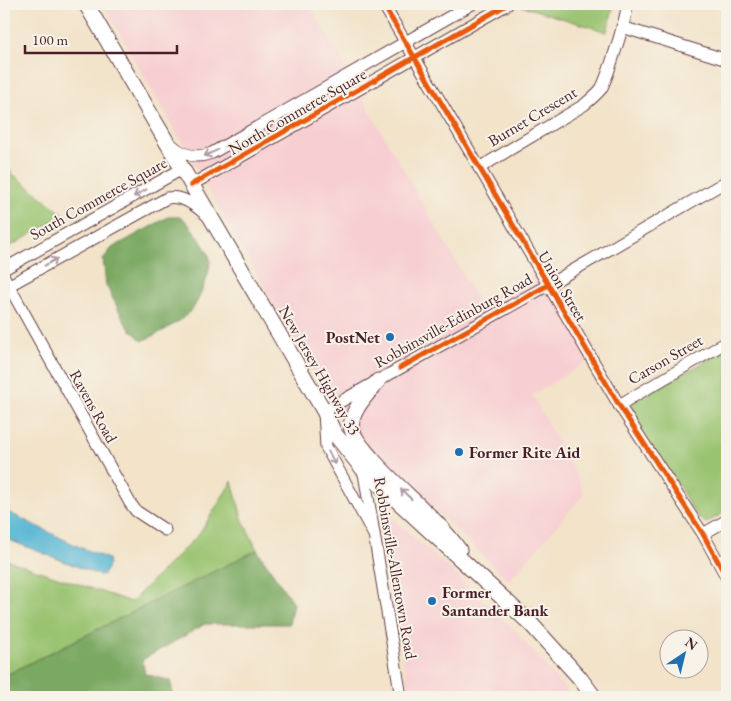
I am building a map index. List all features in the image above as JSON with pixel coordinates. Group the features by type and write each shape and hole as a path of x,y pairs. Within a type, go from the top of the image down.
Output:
{"main road":[{"name":"New Jersey Highway 33","path":"86,4 324,412 334,433 363,469 534,628 594,697"},
{"path":"378,381 363,398 354,413 352,429 360,445 386,474 448,535 473,570"}],"street":[{"name":"Union Street","path":"382,4 619,405 703,534 727,578"},
{"name":"North Commerce Square","path":"162,134 182,153 202,157 212,153 472,4"},
{"name":"North Commerce Square","path":"191,185 508,4"},
{"name":"Burnet Crescent","path":"479,168 584,105 595,96 602,87 622,27 627,8 626,4"},
{"path":"622,27 727,60"},
{"name":"South Commerce Square","path":"4,269 182,170"},
{"name":"Robbinsville-Edinburg Road","path":"324,412 548,286 727,181"},
{"path":"6,281 167,198 177,196 188,201 211,218"},
{"name":"Ravens Road","path":"6,281 130,503 136,511 165,530"},
{"name":"Carson Street","path":"619,405 727,342"},
{"path":"324,412 326,447 374,535"},
{"name":"Robbinsville-Allentown Road","path":"360,445 402,697"},
{"path":"703,534 727,520"}],"shaded area":[{"path":"103,4 309,4 480,304 550,266 598,355 532,395 577,477 584,494 509,581 361,438 318,382"},
{"path":"384,511 448,567 517,633 572,697 410,697 375,518 376,513"}],"green space":[{"path":"515,4 614,4 607,32"},
{"path":"4,167 64,215 4,250"},
{"path":"168,217 182,217 194,231 209,255 210,265 200,296 193,309 166,329 142,341 127,326 106,285 103,259 112,248"},
{"path":"727,349 727,511 706,523 697,516 628,411 629,404"},
{"path":"232,481 242,518 257,550 4,676 4,559 131,602 200,533"},
{"path":"257,550 293,603 289,624 205,624 142,660 145,674 171,681 173,697 4,697 4,676"}],"water":[{"path":"4,510 108,559 109,565 103,575 99,575 4,538"}],"cycle path":[{"path":"383,4 619,405 703,534 727,578"},
{"path":"191,185 508,4"},
{"path":"400,368 548,285"}],"place":[{"name":"PostNet","path":"390,337"},
{"name":"Former Rite Aid","path":"459,452"},
{"name":"Former Santander Bank","path":"432,601"}]}
